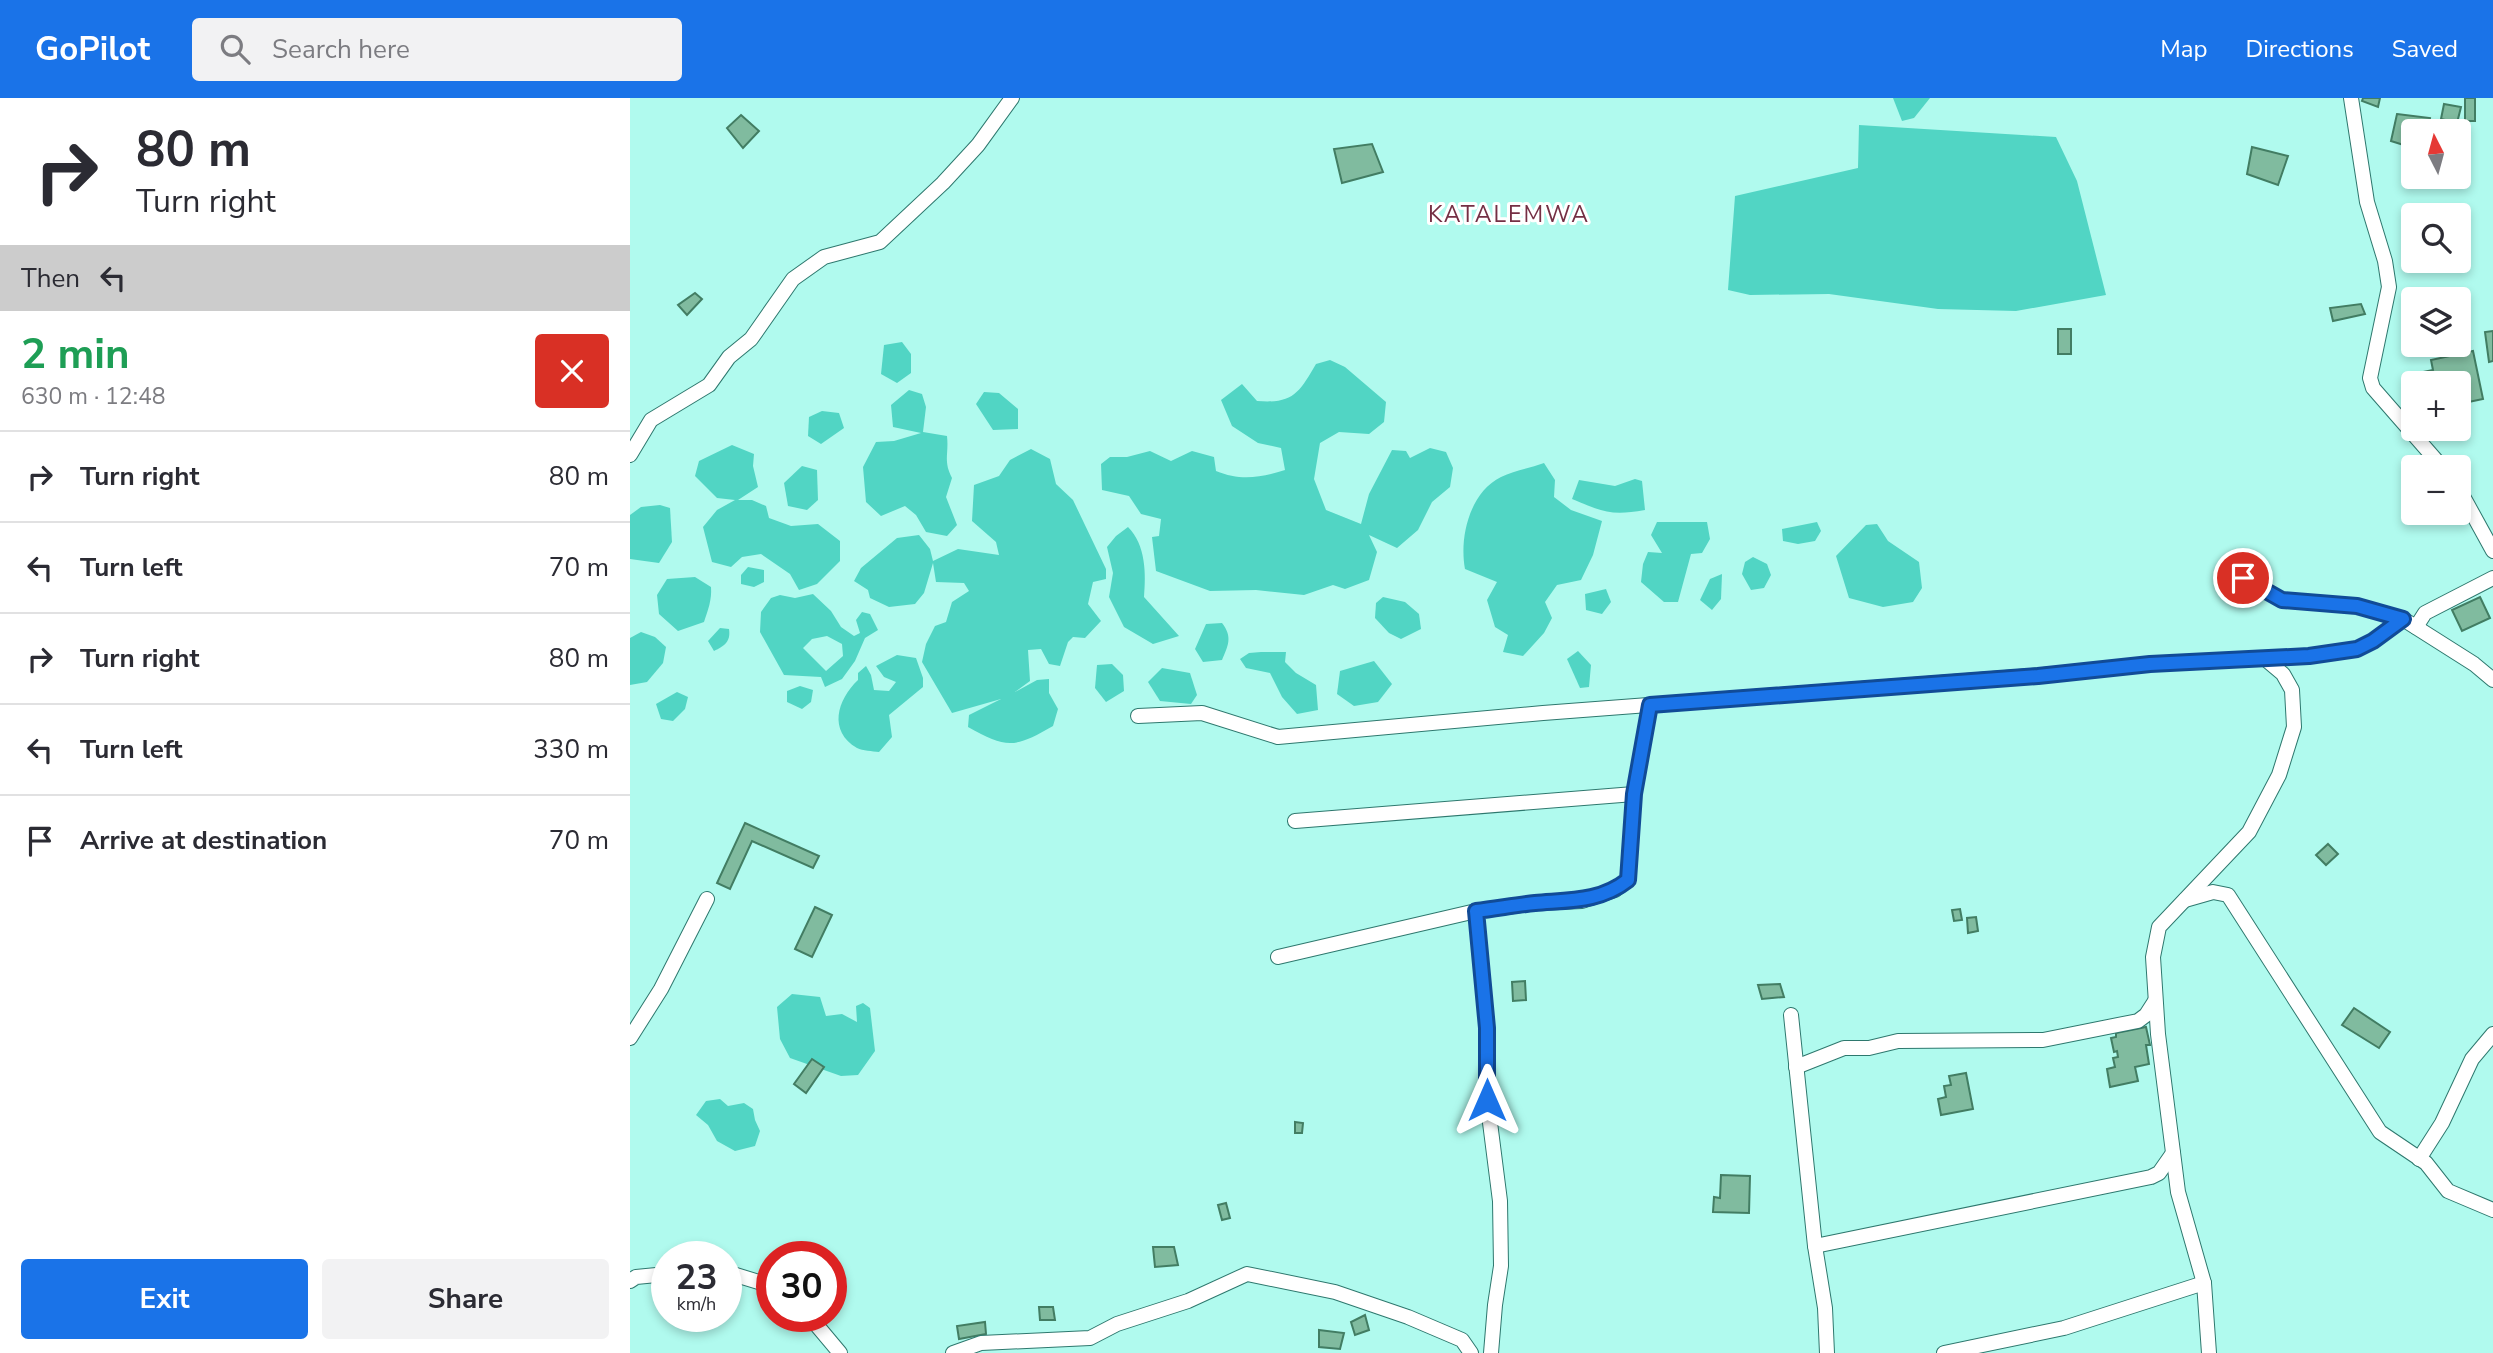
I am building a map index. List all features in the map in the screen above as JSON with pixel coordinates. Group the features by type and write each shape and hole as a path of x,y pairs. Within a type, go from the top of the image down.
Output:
{"street":[{"path":"630,455 651,421 709,385 729,357 751,339 793,279 824,257 880,242 943,183 978,145 1012,98"},
{"path":"2351,98 2367,202 2385,261 2389,287 2370,378 2374,388 2432,455"},
{"path":"2471,509 2493,551"},
{"path":"2243,578 2282,600 2357,606 2409,623 2474,664 2493,680"},
{"path":"1138,716 1202,713 1278,737 2045,675 2150,664 2301,656 2357,649 2493,578"},
{"path":"2287,682 2292,664 2301,656"},
{"path":"2208,1353 2204,1283 2178,1192 2158,1034 2153,957 2159,927 2249,832 2280,775 2294,727 2292,690 2283,674 2264,658"},
{"path":"1278,957 1476,911 1537,903 1582,901 1615,890 1628,880 1634,794 1650,705"},
{"path":"1295,821 1634,794"},
{"path":"2184,901 2213,892 2228,895 2380,1132 2426,1163 2448,1191 2493,1210"},
{"path":"630,1038 661,989 707,899"},
{"path":"1476,911 1487,1028 1487,1100 1500,1201 1501,1266 1491,1353"},
{"path":"1796,1067 1844,1048 1869,1048 1898,1041 2043,1040 2138,1021 2146,1015 2155,1001"},
{"path":"1791,1015 1815,1246 1825,1308 1827,1353"},
{"path":"2138,1021 2149,1025 2158,1034"},
{"path":"2419,1159 2447,1113 2472,1059 2493,1034"},
{"path":"1815,1246 2151,1178 2173,1153"},
{"path":"2151,1178 2171,1184 2178,1192"},
{"path":"953,1353 981,1343 1090,1338 1118,1324 1188,1301 1247,1275 1335,1292 1408,1317 1462,1340 1471,1353"},
{"path":"630,1281 651,1276"},
{"path":"1944,1353 2064,1328 2204,1283"},
{"path":"822,1332 840,1353"}],"green space":[{"path":"1893,98 1930,98 1914,118 1902,121"},
{"path":"1859,125 2056,137 2077,181 2106,295 2016,311 1938,309 1829,294 1750,295 1728,290 1735,196 1858,168"},
{"path":"902,342 911,354 911,373 897,383 881,374 884,345"},
{"path":"1330,360 1345,367 1386,402 1384,422 1369,434 1339,432 1320,443 1314,479 1326,510 1361,524 1369,494 1392,450 1406,451 1410,458 1430,448 1446,452 1453,468 1450,487 1432,502 1418,530 1397,548 1369,535 1377,552 1369,580 1345,589 1333,585 1304,595 1256,590 1210,591 1156,571 1152,537 1159,536 1161,519 1141,514 1129,496 1102,490 1101,464 1110,457 1127,457 1150,451 1171,461 1192,451 1214,457 1216,471 1233,476 1259,476 1285,470 1281,448 1258,443 1232,426 1221,400 1242,384 1257,401 1279,401 1299,389 1316,364"},
{"path":"909,390 922,394 926,407 923,432 947,436 947,462 952,478 946,497 957,525 947,536 926,532 916,515 905,506 881,516 866,502 863,467 876,442 894,441 921,433 893,427 891,405"},
{"path":"984,392 999,393 1018,409 1018,429 993,430 976,404"},
{"path":"822,411 839,413 844,428 821,444 808,436 809,417"},
{"path":"732,445 754,454 753,466 758,487 738,500 752,500 766,506 769,518 791,526 818,524 840,541 840,561 817,584 799,590 790,574 761,554 742,557 731,567 712,562 703,527 717,510 735,500 717,498 695,476 699,461"},
{"path":"1031,449 1050,459 1056,484 1073,500 1106,569 1106,579 1093,582 1088,604 1101,621 1085,638 1073,637 1068,642 1060,666 1049,664 1041,649 1028,650 1030,681 1015,692 1037,680 1049,679 1049,693 1058,709 1053,726 1029,739 1011,743 992,739 968,727 969,715 1001,699 952,713 922,662 926,644 935,626 946,622 952,602 969,591 964,583 936,582 933,563 924,593 915,604 889,607 870,598 868,590 854,581 861,568 897,538 919,535 930,549 933,561 958,549 999,555 996,542 972,521 974,485 999,476 1010,460"},
{"path":"1544,463 1555,480 1554,497 1571,510 1602,521 1593,555 1581,580 1557,585 1545,602 1552,618 1544,633 1523,656 1503,652 1508,635 1495,627 1487,600 1497,582 1465,569 1464,543 1474,504 1490,484 1506,475"},
{"path":"802,466 817,470 818,500 807,510 788,506 784,483"},
{"path":"1635,479 1642,481 1645,510 1607,512 1572,499 1579,480 1615,486"},
{"path":"660,505 670,508 672,542 659,563 630,559 630,515 641,507"},
{"path":"1657,522 1707,522 1710,539 1702,553 1691,554 1678,602 1664,602 1641,582 1643,564 1648,552 1662,553 1651,535"},
{"path":"1817,522 1821,531 1815,541 1798,544 1783,541 1782,529"},
{"path":"1877,524 1888,541 1919,562 1922,588 1913,602 1883,607 1849,598 1836,556 1866,525"},
{"path":"1128,527 1142,551 1145,569 1144,597 1179,636 1153,644 1124,627 1109,597 1113,573 1107,547"},
{"path":"1753,557 1767,564 1771,575 1764,588 1751,590 1742,574 1745,562"},
{"path":"748,567 764,570 764,582 754,587 741,584 741,575"},
{"path":"1722,574 1721,599 1712,610 1700,600 1710,579"},
{"path":"695,577 711,587 707,613 704,622 678,631 659,614 657,595 667,579"},
{"path":"1606,589 1611,602 1602,614 1586,610 1585,594"},
{"path":"813,594 831,611 841,627 854,636 860,633 856,620 862,612 870,614 878,630 865,638 855,661 842,679 825,687 821,677 784,675 760,632 761,612 771,598 780,595 795,598","holes":["827,636 842,644 843,656 826,671 803,648 812,639"]},
{"path":"1383,597 1405,602 1419,614 1421,629 1401,639 1389,633 1375,618 1376,603"},
{"path":"1222,623 1228,637 1228,646 1222,660 1203,662 1195,649 1206,624"},
{"path":"720,628 729,629 729,637 724,645 714,651 708,641"},
{"path":"641,632 655,637 666,647 663,663 647,682 630,685 630,638"},
{"path":"1578,651 1591,665 1589,687 1580,688 1567,659"},
{"path":"1286,652 1285,662 1296,673 1316,685 1318,710 1297,714 1282,697 1270,673 1246,668 1240,659 1249,653"},
{"path":"897,655 916,658 923,678 923,687 889,715 892,737 879,752 859,749 842,733 839,724 841,706 858,680 858,673 866,666 874,690 889,691 896,682 884,677 876,666"},
{"path":"1374,661 1392,684 1378,702 1354,706 1337,694 1340,671"},
{"path":"1112,664 1123,675 1124,691 1106,702 1095,688 1097,665"},
{"path":"1162,668 1190,673 1197,695 1191,704 1160,701 1148,682"},
{"path":"800,686 813,690 811,702 802,709 787,702 787,691"},
{"path":"677,692 688,697 685,709 673,721 661,719 656,704"},
{"path":"792,994 820,997 826,1016 842,1014 857,1022 856,1006 863,1003 870,1008 875,1051 858,1075 841,1076 790,1058 780,1039 777,1007"},
{"path":"720,1099 728,1106 744,1103 753,1109 760,1131 755,1146 735,1151 717,1141 708,1125 696,1115 706,1101"}],"building":[{"path":"2363,98 2380,98 2378,107 2362,101"},
{"path":"2465,98 2475,98 2475,121 2465,119"},
{"path":"2444,104 2461,107 2458,119 2441,119"},
{"path":"2397,114 2430,118 2401,119 2401,144 2391,141"},
{"path":"741,115 759,131 743,148 727,128"},
{"path":"1372,144 1383,172 1342,183 1334,149"},
{"path":"2252,147 2288,156 2278,185 2247,174"},
{"path":"695,293 702,299 687,315 678,305"},
{"path":"2361,304 2365,314 2333,321 2330,308"},
{"path":"2058,329 2071,329 2071,354 2058,354"},
{"path":"2493,331 2493,361 2489,362 2485,332"},
{"path":"2471,351 2483,399 2471,402 2471,371 2428,371 2433,370 2431,360 2471,357"},
{"path":"2480,597 2490,618 2462,631 2452,610"},
{"path":"745,823 819,856 813,868 752,841 730,889 717,883"},
{"path":"2328,844 2338,854 2326,865 2316,855"},
{"path":"815,907 832,915 812,957 795,949"},
{"path":"1960,909 1962,920 1954,921 1952,910"},
{"path":"1976,917 1978,931 1968,933 1967,918"},
{"path":"1525,981 1526,1000 1513,1001 1512,982"},
{"path":"1780,984 1784,997 1762,999 1758,985"},
{"path":"2354,1008 2390,1032 2379,1048 2342,1025"},
{"path":"2146,1027 2150,1045 2146,1045 2149,1064 2135,1067 2138,1081 2110,1087 2107,1069 2115,1067 2113,1058 2118,1057 2111,1038 2116,1037 2116,1033"},
{"path":"812,1059 824,1067 806,1093 794,1084"},
{"path":"1966,1073 1973,1109 1941,1115 1938,1099 1946,1097 1944,1086 1951,1085 1949,1076"},
{"path":"1295,1122 1303,1123 1302,1133 1295,1133"},
{"path":"1721,1175 1750,1176 1749,1213 1713,1212 1714,1197 1720,1198"},
{"path":"1226,1203 1230,1218 1222,1220 1218,1205"},
{"path":"1153,1247 1174,1247 1178,1265 1155,1267"},
{"path":"1039,1307 1053,1307 1055,1320 1040,1320"},
{"path":"1365,1315 1369,1330 1355,1335 1351,1322"},
{"path":"985,1322 986,1334 959,1339 957,1326"},
{"path":"1319,1330 1344,1333 1340,1349 1319,1347"}],"district":[{"name":"KATALEMWA","path":"1509,214"}],"route":[{"path":"1487,1100 1487,1028 1476,911 1537,903 1582,901 1615,890 1628,880 1634,794 1650,705 2038,676 2150,664 2309,656 2357,649 2403,619 2357,606 2282,600 2243,578"}]}
